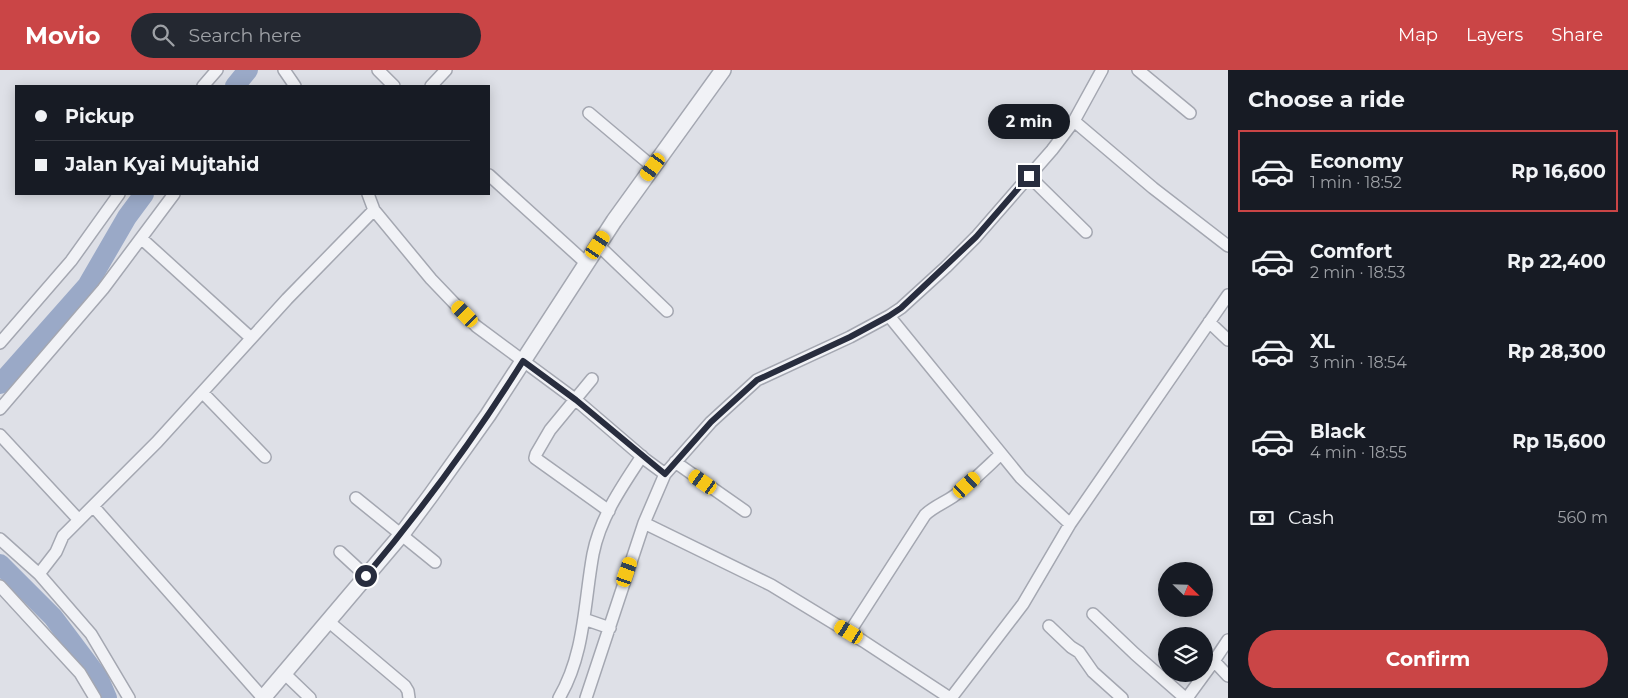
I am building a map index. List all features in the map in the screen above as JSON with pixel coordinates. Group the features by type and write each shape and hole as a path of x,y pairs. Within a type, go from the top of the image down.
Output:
{"street":[{"path":"204,85 217,70"},
{"path":"378,70 393,85"},
{"path":"432,85 446,70"},
{"path":"93,506 263,698 402,534 479,429 586,262 724,70"},
{"path":"586,698 607,627 662,471 675,462 711,422 757,380 850,337 901,308 976,237 1052,150 1074,121 1102,70"},
{"path":"1138,70 1190,113"},
{"path":"589,113 653,167"},
{"path":"1074,121 1153,188 1228,246"},
{"path":"490,176 586,262"},
{"path":"1029,176 1086,232"},
{"path":"0,342 71,261 118,195"},
{"path":"0,409 103,289 173,195"},
{"path":"368,195 374,210 432,279 476,326 576,400 662,471"},
{"path":"39,574 56,552 63,536 157,442 286,299 374,210"},
{"path":"142,239 251,338"},
{"path":"598,245 667,311"},
{"path":"644,523 771,585 849,632 950,698 1023,604 1070,524 1228,295"},
{"path":"889,316 1021,478 1070,524"},
{"path":"1209,322 1228,340"},
{"path":"592,379 550,430 536,454 536,458 609,512"},
{"path":"203,393 265,457"},
{"path":"0,435 79,520"},
{"path":"849,632 930,510 943,504 956,494 1001,454"},
{"path":"562,697 574,667 587,620 594,552 609,512 620,490 644,458"},
{"path":"675,462 744,512"},
{"path":"356,498 435,562"},
{"path":"0,540 39,574 91,634 128,698"},
{"path":"340,552 366,576"},
{"path":"0,586 80,673 95,698"},
{"path":"1093,614 1135,654 1186,698 1228,640"},
{"path":"587,620 607,627"},
{"path":"328,622 405,686 409,698"},
{"path":"1049,626 1079,652 1093,672 1122,698"},
{"path":"1214,661 1228,676"},
{"path":"285,674 310,698"}],"waterway":[{"path":"236,85 248,70"},
{"path":"0,384 87,286 127,217 143,195"},
{"path":"0,564 53,617 98,677 107,698"}],"route":[{"path":"366,576 402,534 441,482 523,361 576,400 665,474 711,422 762,376 850,337 901,308 976,237 1029,176"}]}
